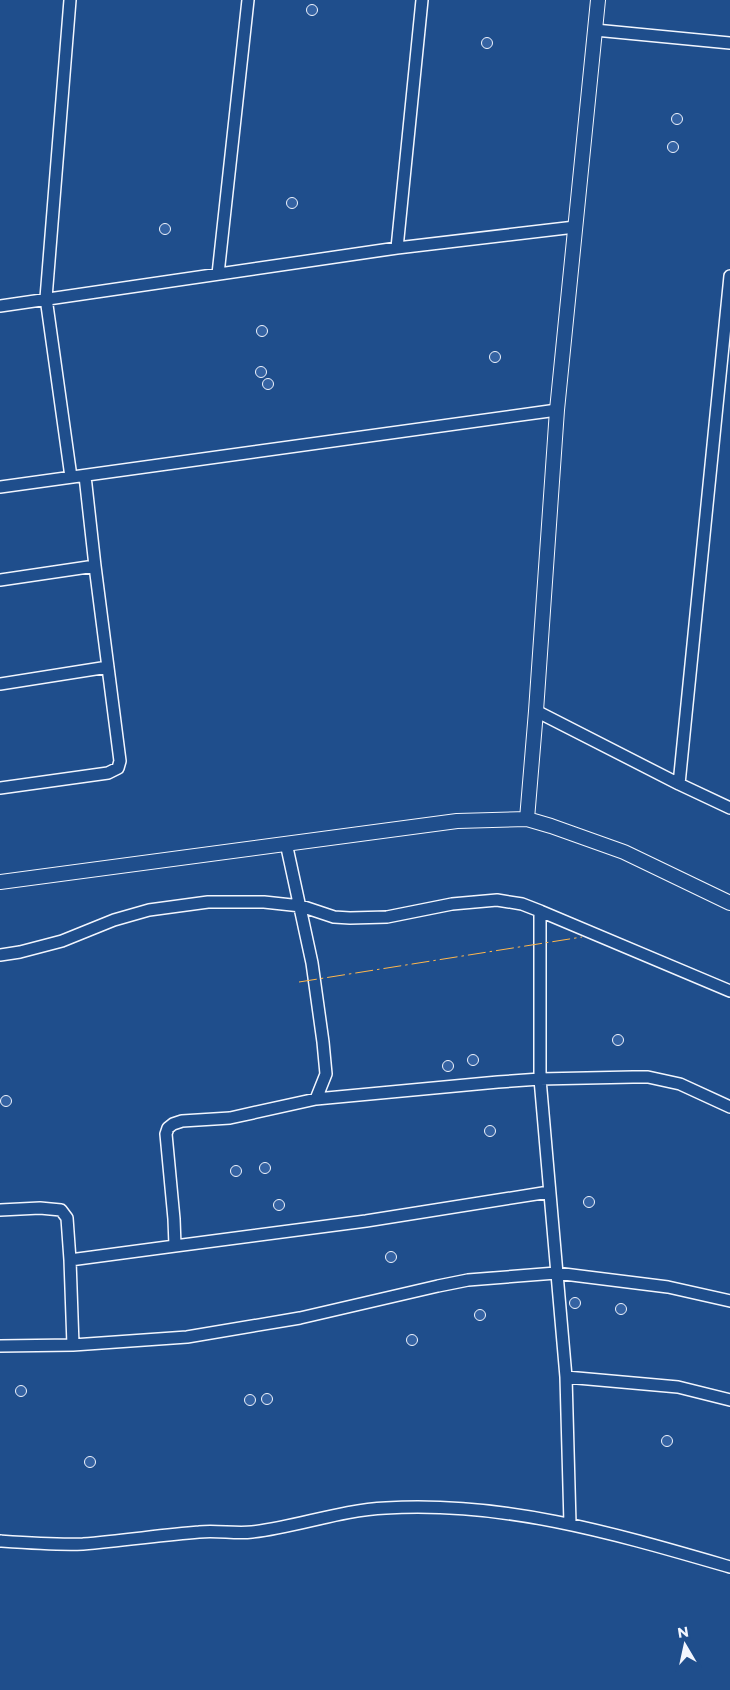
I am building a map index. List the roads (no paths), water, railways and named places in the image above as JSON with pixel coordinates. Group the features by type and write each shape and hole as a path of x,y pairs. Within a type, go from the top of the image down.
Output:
{"street":[{"path":"70,0 46,298 71,478"},
{"path":"218,274 248,0"},
{"path":"397,248 422,0"},
{"path":"527,819 557,410 598,0"},
{"path":"595,30 730,43"},
{"path":"0,306 397,248 575,227"},
{"path":"680,784 730,276"},
{"path":"0,487 557,410"},
{"path":"0,788 108,773 118,768 120,761 94,566 85,476"},
{"path":"0,580 94,566"},
{"path":"0,684 108,667"},
{"path":"536,711 730,808"},
{"path":"0,882 457,821 527,819 582,836 624,852 730,903"},
{"path":"286,844 312,963 326,1074 316,1099"},
{"path":"0,954 20,952 62,941 114,920 149,910 208,902 264,902 301,906 334,917 350,918 387,917 452,904 498,900 522,904 540,911 730,991"},
{"path":"540,911 540,1079 566,1377 570,1524"},
{"path":"175,1246 166,1134 168,1128 182,1121 230,1118 316,1099 540,1079 648,1077 687,1087 730,1107"},
{"path":"70,1260 366,1221 549,1192"},
{"path":"0,1210 40,1208 61,1210 66,1218 70,1260 73,1345"},
{"path":"0,1346 73,1345 187,1337 300,1318 468,1280 556,1273 661,1286 730,1301"},
{"path":"566,1377 678,1387 730,1400"},
{"path":"0,1542 82,1544 201,1532 251,1532 330,1515 394,1508 450,1507 489,1510 570,1524 730,1567"}]}
